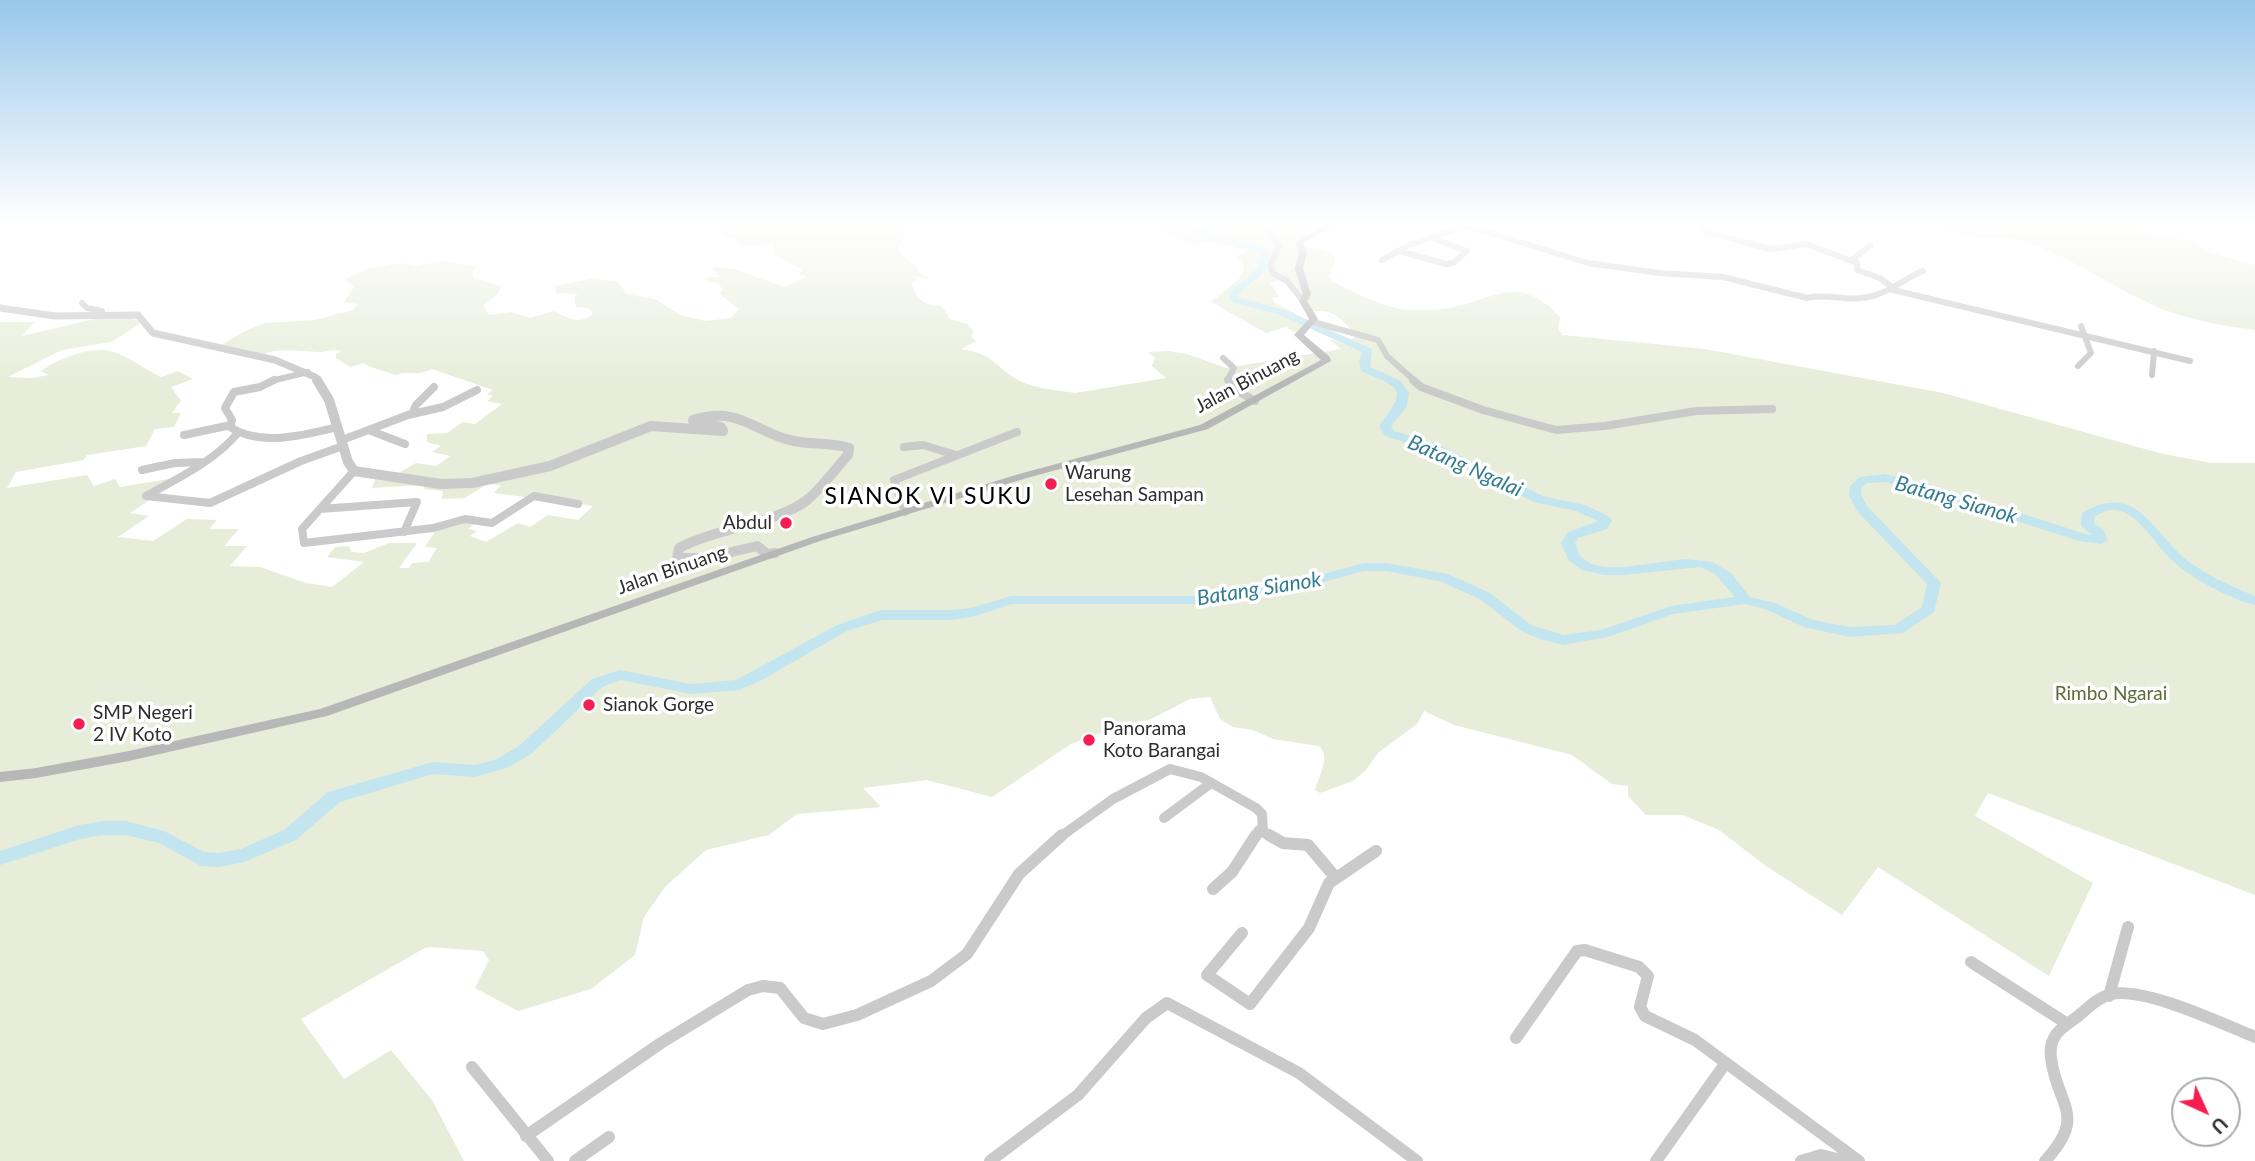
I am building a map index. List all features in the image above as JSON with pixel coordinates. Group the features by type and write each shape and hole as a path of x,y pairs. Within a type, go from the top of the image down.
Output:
{"main road":[{"path":"1301,277 1307,294 1303,301 1313,315 1313,323"},
{"name":"Jalan Binuang","path":"0,777 129,756 322,713 775,554 1023,476 1204,428 1326,361 1321,353 1299,335 1313,323"}],"street":[{"path":"1280,277 1287,281 1303,301"},
{"path":"1724,277 1807,298 1820,295 1867,298 1911,277"},
{"path":"1878,277 1890,288 2190,361"},
{"path":"82,303 87,308 102,311 102,315"},
{"path":"0,308 55,316 138,315 153,334 275,360 308,372 321,385 354,471"},
{"path":"1313,323 1378,340 1393,363 1426,390 1483,410 1556,430 1605,426 1696,411 1772,409"},
{"path":"2078,366 2091,353 2081,326"},
{"path":"2152,375 2154,351"},
{"path":"1223,358 1234,368 1227,379 1236,390 1255,401"},
{"path":"230,425 233,421 225,408 234,392 308,372"},
{"path":"412,414 416,405 434,387"},
{"path":"236,434 225,448 205,462 146,496 211,503 371,431 412,414 443,407 477,390"},
{"path":"354,471 441,484 472,483 550,466 643,428 658,426 723,431 721,427 693,420 709,416 743,419 800,443 849,448 848,455 807,500 780,513 704,536 679,548 676,553 677,558 684,560 711,557 738,548 757,546 767,554 775,554"},
{"path":"230,425 236,434"},
{"path":"184,435 230,425"},
{"path":"236,434 296,435 338,427"},
{"path":"371,431 405,444"},
{"path":"905,512 894,480 1017,432"},
{"path":"904,447 923,445 957,455"},
{"path":"142,470 175,463 205,462"},
{"path":"354,471 302,530 304,542 433,528 465,519 492,523 534,496 578,504"},
{"path":"320,509 417,502 404,531"},
{"path":"526,1136 647,1050 751,989 775,986 784,990 803,1016 823,1024 855,1018 945,973 976,943 1030,860 1046,846 1130,789 1167,770 1182,769 1256,808 1262,814 1263,831"},
{"path":"1164,818 1211,783"},
{"path":"1213,889 1233,872 1255,833 1263,831 1283,843 1308,845 1336,878"},
{"path":"1242,933 1207,971 1207,975 1250,1004 1309,928 1324,890 1336,878 1376,851"},
{"path":"2109,996 2128,927"},
{"path":"1516,1038 1573,955 1585,950 1646,971 1648,976 1640,1007 1645,1016 1695,1040 1859,1161"},
{"path":"1971,962 2066,1023"},
{"path":"2045,1161 2060,1150 2069,1121 2051,1055 2054,1037 2059,1028 2109,996 2116,993 2151,1000 2255,1037"},
{"path":"990,1161 1091,1083 1149,1016 1167,1003 1175,1004 1299,1073 1417,1161"},
{"path":"1656,1161 1725,1064"},
{"path":"472,1067 548,1161"},
{"path":"575,1161 609,1137"},
{"path":"1801,1161 1821,1155 1845,1161"}],"green space":[{"name":"Sianok Gorge","path":"349,277 473,277 501,286 499,292 483,306 489,315 511,312 530,318 553,311 577,320 593,314 589,308 576,307 574,297 578,294 556,293 555,286 590,279 617,281 627,294 655,299 680,315 706,321 731,318 739,309 720,294 723,289 718,284 702,278 757,277 784,287 807,277 914,277 918,280 912,282 916,294 922,301 942,306 950,319 967,324 974,332 971,336 976,341 961,349 989,358 1020,381 1033,386 1075,393 1166,378 1152,366 1155,358 1148,352 1187,354 1226,368 1341,349 1329,339 1345,344 1357,335 1336,315 1324,311 1308,313 1289,285 1280,280 1270,283 1279,297 1272,298 1274,302 1295,313 1292,317 1309,327 1299,335 1286,327 1266,333 1211,302 1240,277 1329,277 1333,282 1370,299 1409,310 1452,308 1500,294 1523,293 1535,297 1560,317 1558,330 1563,335 1705,349 1943,393 2163,454 2211,463 2255,463 2255,895 1988,793 1975,816 2093,883 2049,976 1878,867 1842,915 1766,866 1719,830 1683,815 1646,815 1628,796 1628,786 1612,784 1572,755 1454,725 1424,711 1417,724 1378,753 1366,770 1353,781 1320,793 1315,790 1324,761 1319,746 1273,739 1253,730 1233,727 1220,719 1210,697 1190,699 1149,720 1120,726 1071,744 992,797 927,780 863,788 881,807 797,814 769,835 706,850 665,887 644,917 635,955 591,989 518,1011 475,988 489,960 483,951 430,947 301,1019 344,1079 391,1050 432,1100 464,1161 0,1161 0,322 34,322 22,336 116,314 143,322 111,342 62,350 8,377 32,378 48,375 41,371 56,362 84,352 102,350 123,356 161,377 178,371 193,379 171,387 181,401 172,413 181,413 174,427 155,429 146,446 87,455 84,460 16,472 7,488 87,475 94,486 115,479 120,487 175,478 141,494 151,499 130,513 149,516 118,537 153,541 187,519 217,520 209,529 239,529 224,546 247,546 230,566 260,567 306,583 332,587 364,562 327,557 335,547 349,546 352,552 364,553 389,543 417,543 399,568 409,568 412,563 428,562 437,548 425,547 441,522 475,523 468,529 477,531 470,536 486,542 518,523 530,527 548,515 578,520 593,506 494,493 501,485 487,484 465,498 442,499 443,491 424,489 425,485 372,488 376,476 395,475 416,463 436,466 450,456 432,452 441,446 427,442 427,434 447,433 463,422 475,424 502,404 487,401 493,396 487,394 493,390 432,369 421,373 395,375 364,363 350,367 336,358 336,354 342,351 339,350 274,351 258,357 220,346 265,323 315,320 353,310 358,304 344,302 354,287 345,279"},
{"path":"2101,277 2255,277 2255,330 2173,313"}],"waterway":[{"name":"Batang Ngalai","path":"1253,277 1238,288 1233,295 1235,300 1284,313 1368,351 1364,361 1365,369 1397,383 1403,393 1401,406 1385,426 1389,433 1433,447 1539,499 1580,508 1605,520 1602,526 1573,535 1568,543 1574,558 1587,567 1604,571 1624,571 1700,563 1714,567 1726,576 1745,600"},
{"name":"Batang Sianok","path":"1745,600 1770,606 1809,624 1850,632 1898,630 1929,609 1934,583 1862,508 1855,495 1856,486 1864,480 1884,478 1931,489 2084,538 2101,540 2098,532 2088,526 2087,516 2101,507 2115,505 2139,516 2184,564 2255,601"},
{"name":"Batang Sianok","path":"0,858 79,832 104,828 126,828 164,838 201,859 219,860 244,855 290,835 334,797 433,768 475,771 503,763 525,750 597,683 620,675 691,689 739,685 842,628 881,615 951,615 972,612 1011,600 1206,600 1287,588 1364,567 1385,567 1443,577 1485,596 1526,628 1563,640 1603,634 1671,610 1745,600"}],"place":[{"name":"Warung Lesehan Sampan","path":"1051,484"},
{"name":"Abdul","path":"786,523"},
{"name":"Sianok Gorge","path":"589,705"},
{"name":"SMP Negeri 2 IV Koto","path":"79,724"},
{"name":"Panorama Koto Barangai","path":"1089,740"}],"district":[{"name":"SIANOK VI SUKU","path":"929,497"}],"park label":[{"name":"Rimbo Ngarai","path":"2111,694"}]}
